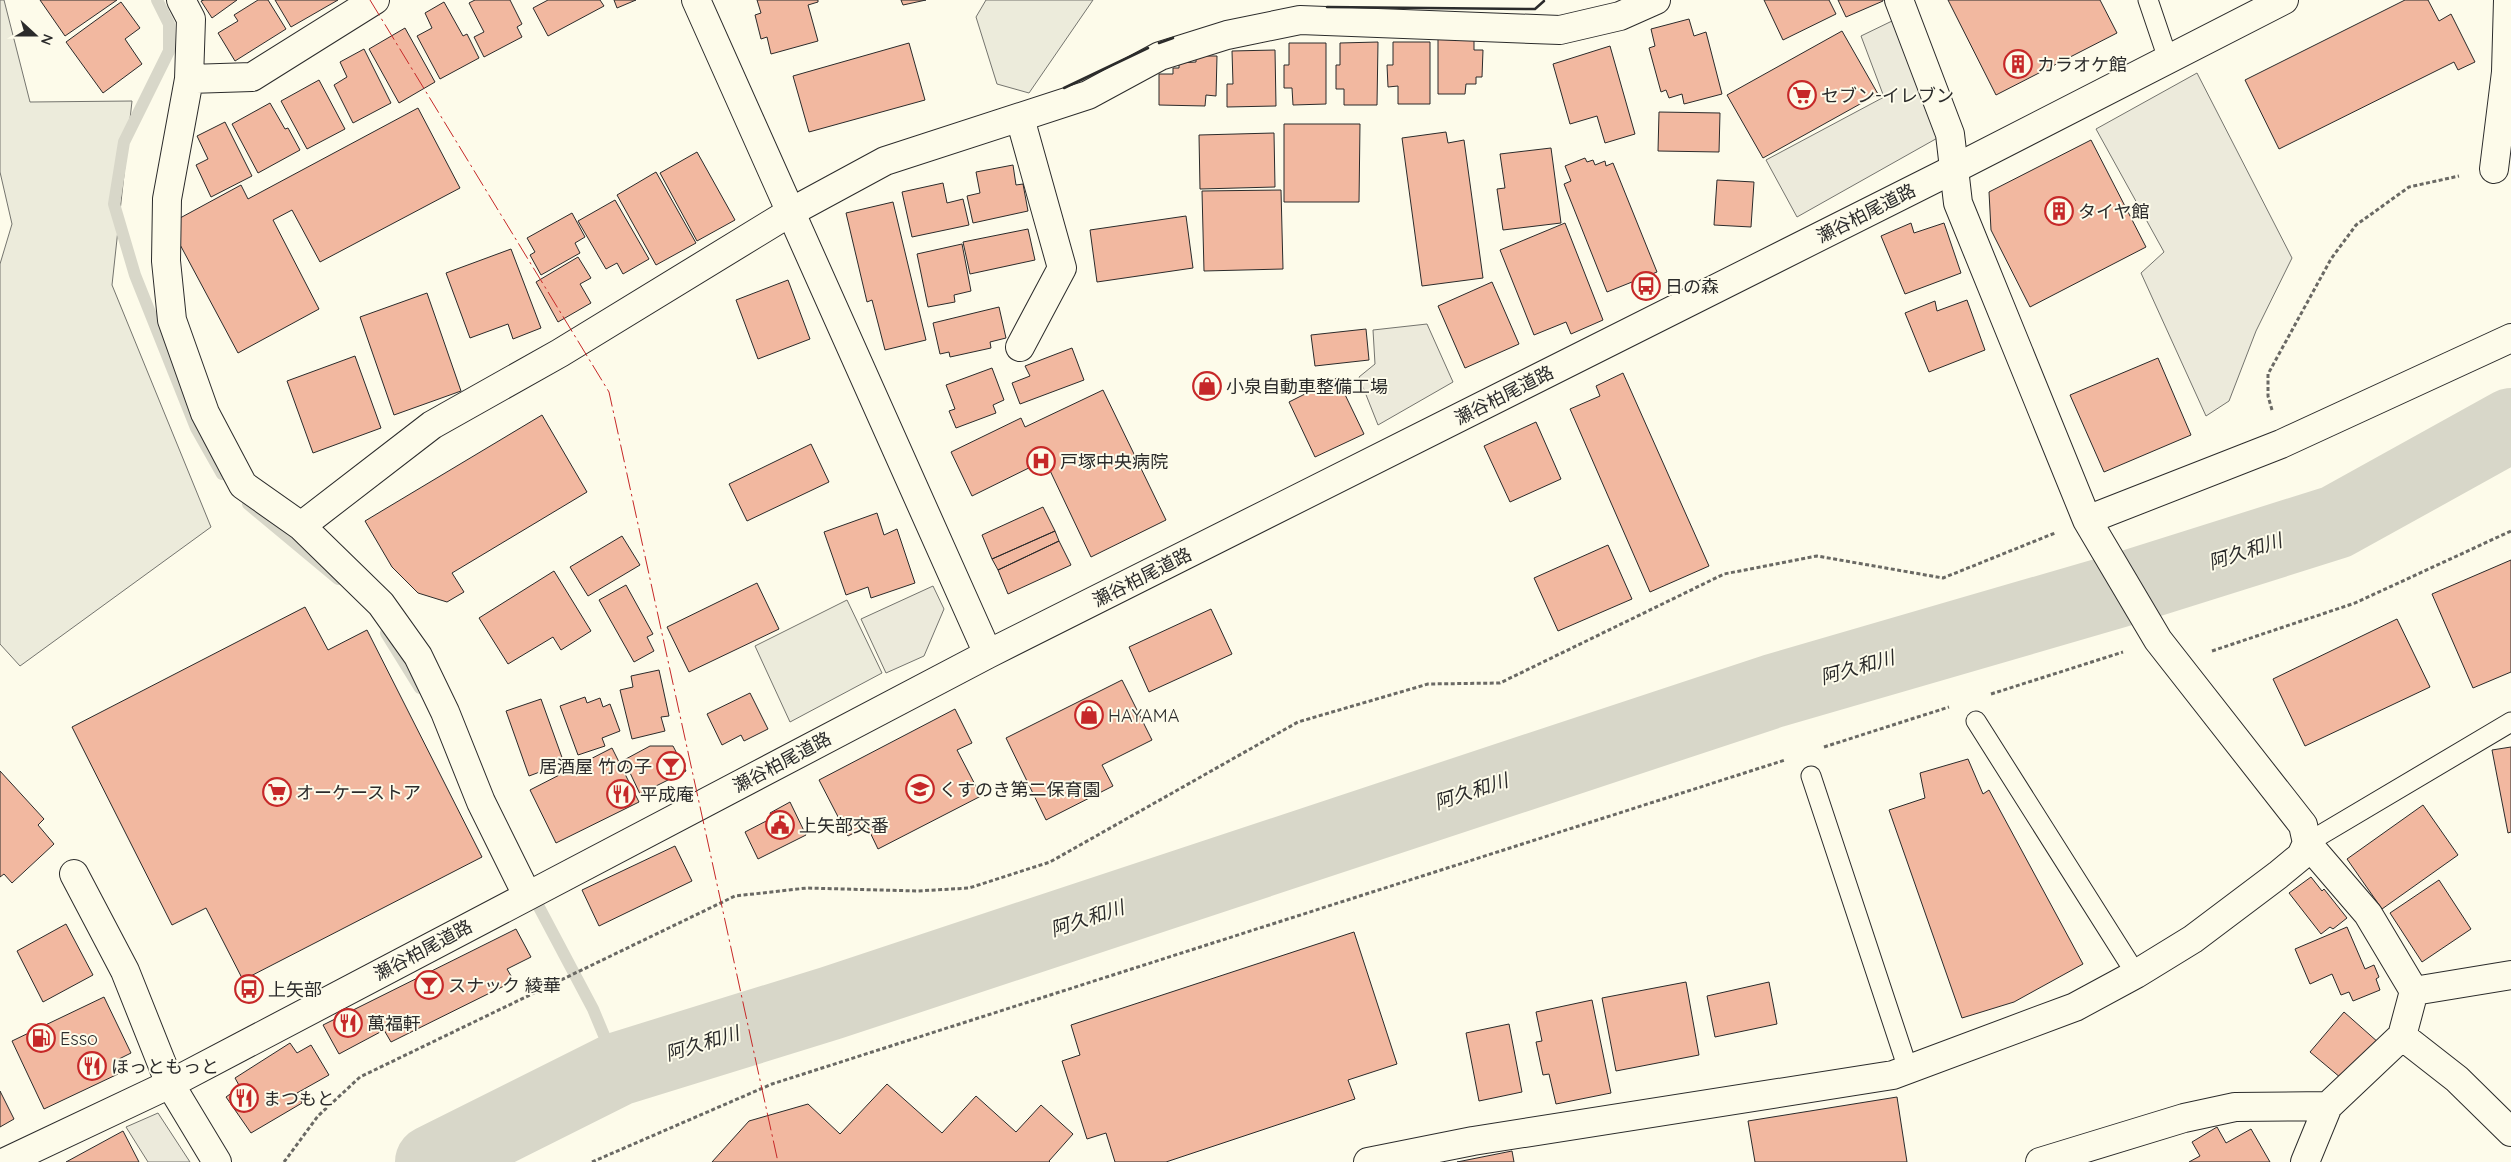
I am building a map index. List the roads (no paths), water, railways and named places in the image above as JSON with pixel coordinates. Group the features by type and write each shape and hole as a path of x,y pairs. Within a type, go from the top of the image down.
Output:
{"street":[{"path":"181,0 191,19 189,80 166,199 166,261 172,320 205,412 243,485 301,526 381,604 418,656 445,712 481,802 527,895"},
{"path":"189,80 252,76 375,0"},
{"path":"696,0 789,213 988,654"},
{"path":"301,526 432,425 560,353 789,213 886,161 1088,95 1160,56 1226,35 1300,20 1560,30 1620,16 1656,0"},
{"path":"1899,0 1950,134 1958,204 2087,520 2143,618 2158,640 2303,825 2307,843 2368,914 2414,991 2402,1036 2328,1106 2305,1162"},
{"name":"瀬谷柏尾道路","path":"5,1162 170,1084 988,654 2284,0"},
{"path":"2494,169 2506,72 2508,0"},
{"path":"1020,118 1062,268 1020,347"},
{"path":"2087,520 2281,444 2511,338"},
{"path":"1368,1162 1473,1141 1893,1075 1908,1070 2075,1007 2136,974 2193,939 2278,876 2301,856 2307,843"},
{"path":"74,874 125,971 170,1084 218,1162"},
{"path":"2414,991 2511,975"},
{"path":"2402,1036 2457,1079 2511,1132"},
{"path":"2040,1162 2184,1118 2235,1107 2328,1106"}],"lane":[{"path":"2148,0 2168,59"},
{"path":"1976,721 2136,974"},
{"path":"2307,843 2511,722"},
{"path":"1811,776 1908,1070"}],"waterway":[{"path":"157,0 169,24 169,51 124,142 114,204 135,275 196,428 222,474"},
{"name":"阿久和川","path":"432,1162 618,1069 831,1003 1773,691 2117,591 2336,522 2511,425"},
{"path":"248,504 338,579"},
{"path":"386,633 420,688"},
{"path":"531,892 593,1009 618,1069"}],"place":[{"name":"カラオケ館","path":"2018,64"},
{"name":"セブン-イレブン","path":"1802,95"},
{"name":"タイヤ館","path":"2059,211"},
{"name":"日の森","path":"1646,286"},
{"name":"小泉自動車整備工場","path":"1207,386"},
{"name":"戸塚中央病院","path":"1041,461"},
{"name":"HAYAMA","path":"1089,715"},
{"name":"居酒屋 竹の子","path":"671,766"},
{"name":"くすのき第二保育園","path":"920,789"},
{"name":"オーケーストア","path":"277,792"},
{"name":"平成庵","path":"621,794"},
{"name":"上矢部交番","path":"780,825"},
{"name":"スナック 綾華","path":"429,985"},
{"name":"上矢部","path":"249,989"},
{"name":"萬福軒","path":"348,1023"},
{"name":"Esso","path":"41,1038"},
{"name":"ほっともっと","path":"92,1066"},
{"name":"まつもと","path":"244,1098"}]}
